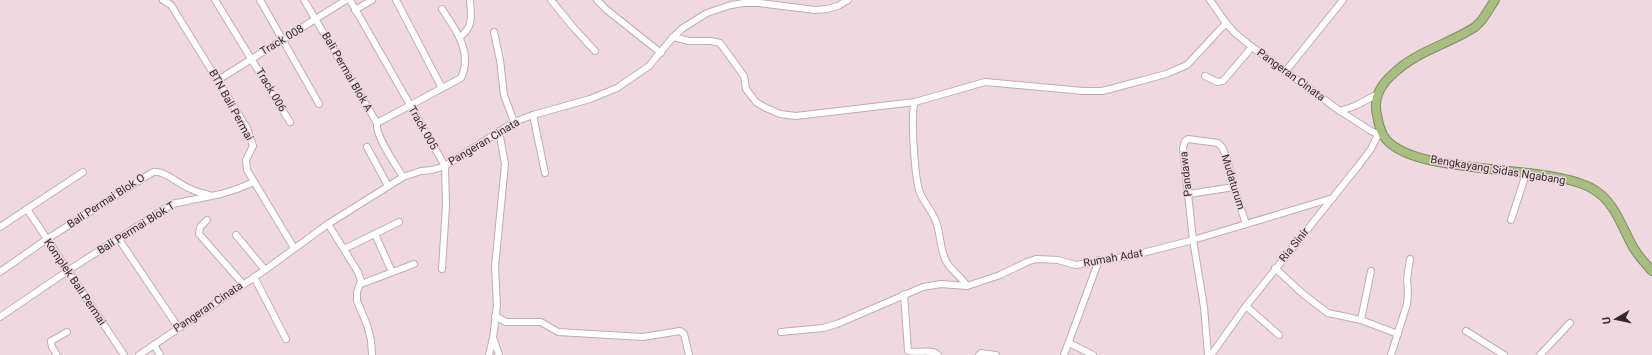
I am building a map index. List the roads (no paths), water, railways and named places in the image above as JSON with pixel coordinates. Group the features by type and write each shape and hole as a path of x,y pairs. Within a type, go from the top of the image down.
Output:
{"highway":[{"path":"1381,136 1376,112 1378,94 1388,79 1403,65 1475,27 1482,20 1496,0"},
{"name":"Bengkayang Sidas Ngabang","path":"1381,136 1399,150 1424,159 1556,178 1592,188 1610,204 1632,246 1640,258 1652,271"}],"street":[{"name":"BTN Bali Permai","path":"163,0 171,5 185,26 252,138 253,148 246,162 248,170 294,248"},
{"name":"Track 006","path":"215,0 290,122"},
{"path":"260,0 319,104"},
{"name":"Bali Permai Blok A","path":"304,0 377,123 461,78 465,50 460,38 442,9"},
{"name":"Track 008","path":"218,80 346,0"},
{"name":"Track 005","path":"350,0 445,166 446,206 442,269"},
{"path":"355,10 372,0"},
{"path":"396,0 442,88"},
{"path":"460,38 467,32 471,24 470,0"},
{"path":"551,0 595,51"},
{"path":"597,0 607,10 661,53"},
{"name":"Pangeran Cinata","path":"139,355 178,327 265,270 328,224 403,177 420,171 432,170 445,166 514,122 590,99 617,88 649,66 673,37 691,22 707,13 731,5 759,3 815,10 827,9 838,6 848,0"},
{"name":"Pangeran Cinata","path":"1210,0 1234,32 1252,47 1340,110 1381,136"},
{"path":"1286,72 1343,0"},
{"path":"673,37 689,41 711,41 720,43 744,76 747,92 759,105 780,114 796,116 915,102 985,82 1083,92 1102,91 1166,74 1188,65 1226,23"},
{"path":"494,32 500,60 504,94 514,122"},
{"path":"1205,76 1218,82 1223,81 1252,47"},
{"path":"1340,110 1355,106 1378,94"},
{"path":"915,102 913,111 913,127 919,189 937,224 945,260 952,269 961,276 967,286"},
{"path":"533,115 545,174"},
{"path":"377,123 378,133 403,177"},
{"path":"489,355 493,338 497,306 495,267 505,164 499,131"},
{"name":"Ria Sinir","path":"1209,355 1275,268 1333,198 1381,136"},
{"name":"Pandawa","path":"1209,355 1204,307 1193,240 1184,142 1188,139 1217,143"},
{"name":"Mudaturum","path":"1217,143 1222,147 1226,156 1246,224"},
{"path":"367,147 388,186"},
{"name":"Bali Permai Blok O","path":"47,239 153,172 158,171 191,189 211,195"},
{"path":"0,227 83,172"},
{"path":"1511,220 1526,174"},
{"name":"Bali Permai Blok T","path":"0,317 69,270 172,204 237,189 254,182"},
{"path":"1189,194 1234,187"},
{"name":"Rumah Adat","path":"781,332 823,328 837,324 904,294 935,285 967,286 1000,275 1036,259 1058,260 1076,265 1135,255 1193,240 1333,198"},
{"name":"Komplek Bali Permai","path":"27,209 69,270 124,355"},
{"path":"208,220 200,227 199,234 243,284"},
{"path":"344,250 399,222"},
{"path":"328,224 358,272 361,284 357,292 357,301 368,325 372,355"},
{"path":"375,234 392,272"},
{"path":"236,235 265,270"},
{"path":"118,238 178,327"},
{"path":"0,272 47,239"},
{"path":"1391,355 1407,304 1407,283 1410,259"},
{"path":"1064,355 1099,260"},
{"path":"361,284 414,264"},
{"path":"1275,268 1322,310 1333,315 1361,320 1398,334"},
{"path":"1361,320 1370,270"},
{"path":"254,277 286,339"},
{"path":"904,294 908,351 936,352 938,355"},
{"path":"1246,306 1278,335"},
{"path":"495,316 506,322 541,322 558,332 636,337 656,336 682,331 689,355"},
{"path":"1540,355 1570,323"},
{"path":"1466,331 1504,355"},
{"path":"57,355 52,347 52,341 67,332"},
{"path":"493,338 499,355"},
{"path":"1069,343 1093,355"},
{"path":"154,345 160,355"},
{"path":"979,355 996,355"}]}
